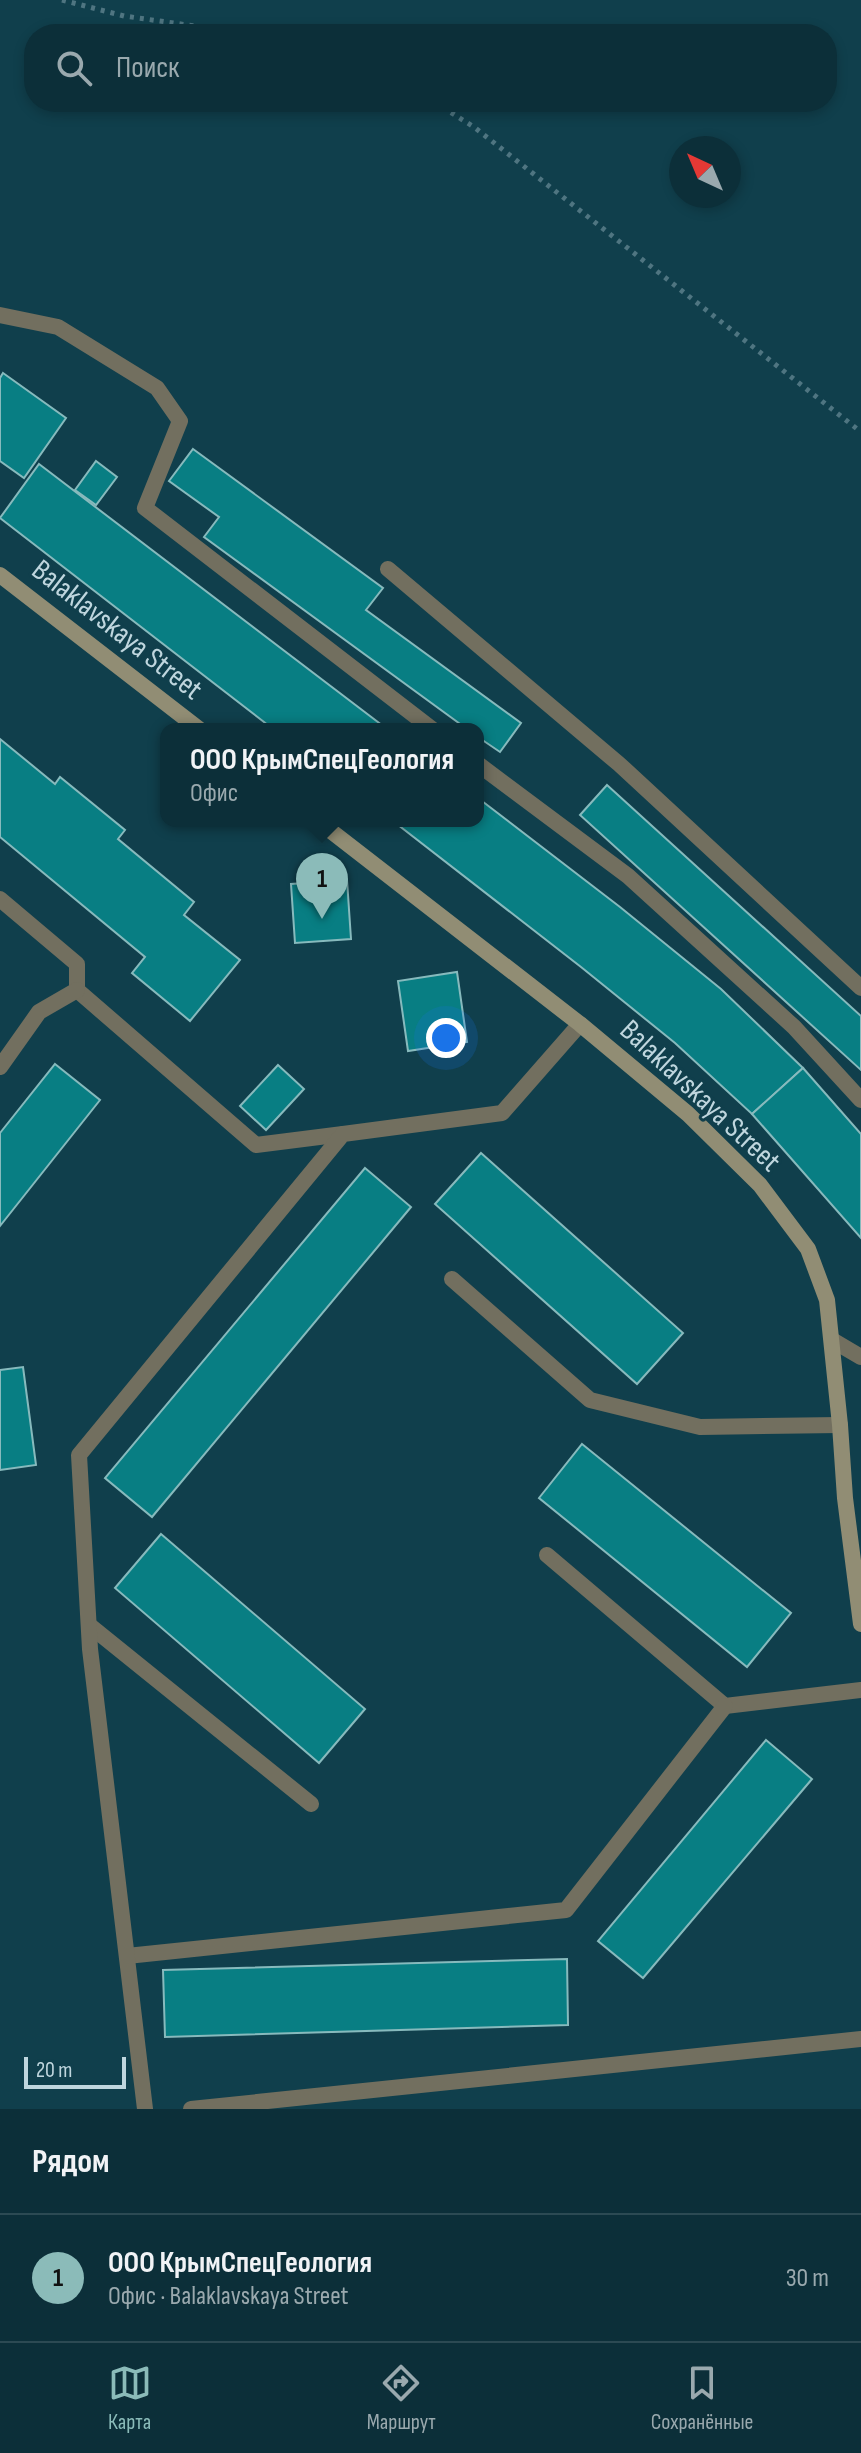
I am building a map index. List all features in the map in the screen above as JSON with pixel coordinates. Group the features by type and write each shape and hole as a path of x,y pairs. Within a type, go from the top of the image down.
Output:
{"main road":[{"name":"Balaklavskaya Street","path":"0,575 191,723"},
{"name":"Balaklavskaya Street","path":"326,827 580,1024 688,1114 760,1185 808,1249 827,1300 845,1498 861,1624"}],"lane":[{"path":"0,315 58,327 157,388 180,421 145,508 424,723"},
{"path":"388,569 619,764 861,988"},
{"path":"484,768 628,876 794,1027 861,1100"},
{"path":"0,899 77,964 77,990 256,1145 502,1113 580,1024"},
{"path":"0,1067 39,1012 77,990"},
{"path":"145,2109 89,1625 79,1455 343,1134"},
{"path":"452,1279 590,1400 700,1427 840,1425"},
{"path":"832,1340 861,1357"},
{"path":"547,1555 725,1706"},
{"path":"89,1625 311,1804"},
{"path":"127,1956 566,1910 725,1706 861,1690"},
{"path":"191,2109 861,2039"}],"path":[{"path":"62,0 124,16 181,24"},
{"path":"450,112 474,127 861,432"}],"building":[{"path":"3,373 66,418 24,478 0,461 0,378"},
{"path":"193,449 383,588 366,610 521,723 500,752 484,741 484,723 459,723 204,537 219,517 169,481"},
{"path":"96,461 117,477 96,505 75,490"},
{"path":"39,464 379,723 265,723 0,518"},
{"path":"0,739 55,784 60,777 125,830 118,839 194,902 184,915 240,960 190,1021 132,973 145,957 0,837"},
{"path":"607,785 861,1016 861,1070 580,815"},
{"path":"484,803 721,989 803,1068 752,1114 675,1043 401,827 484,827"},
{"path":"347,880 351,939 295,943 291,884"},
{"path":"457,972 467,1042 408,1051 398,981"},
{"path":"55,1064 100,1100 0,1226 0,1133"},
{"path":"278,1065 304,1089 266,1130 240,1106"},
{"path":"803,1068 861,1134 861,1238 752,1114"},
{"path":"481,1153 683,1333 637,1384 435,1204"},
{"path":"365,1168 411,1207 152,1517 105,1478"},
{"path":"23,1367 36,1465 0,1470 0,1370"},
{"path":"582,1444 791,1613 747,1667 539,1498"},
{"path":"161,1534 365,1709 319,1763 115,1588"},
{"path":"766,1740 812,1779 643,1978 598,1941"},
{"path":"567,1959 568,2025 165,2037 163,1970"}],"place":[{"name":"ООО КрымСпецГеология","path":"322,919"}]}
